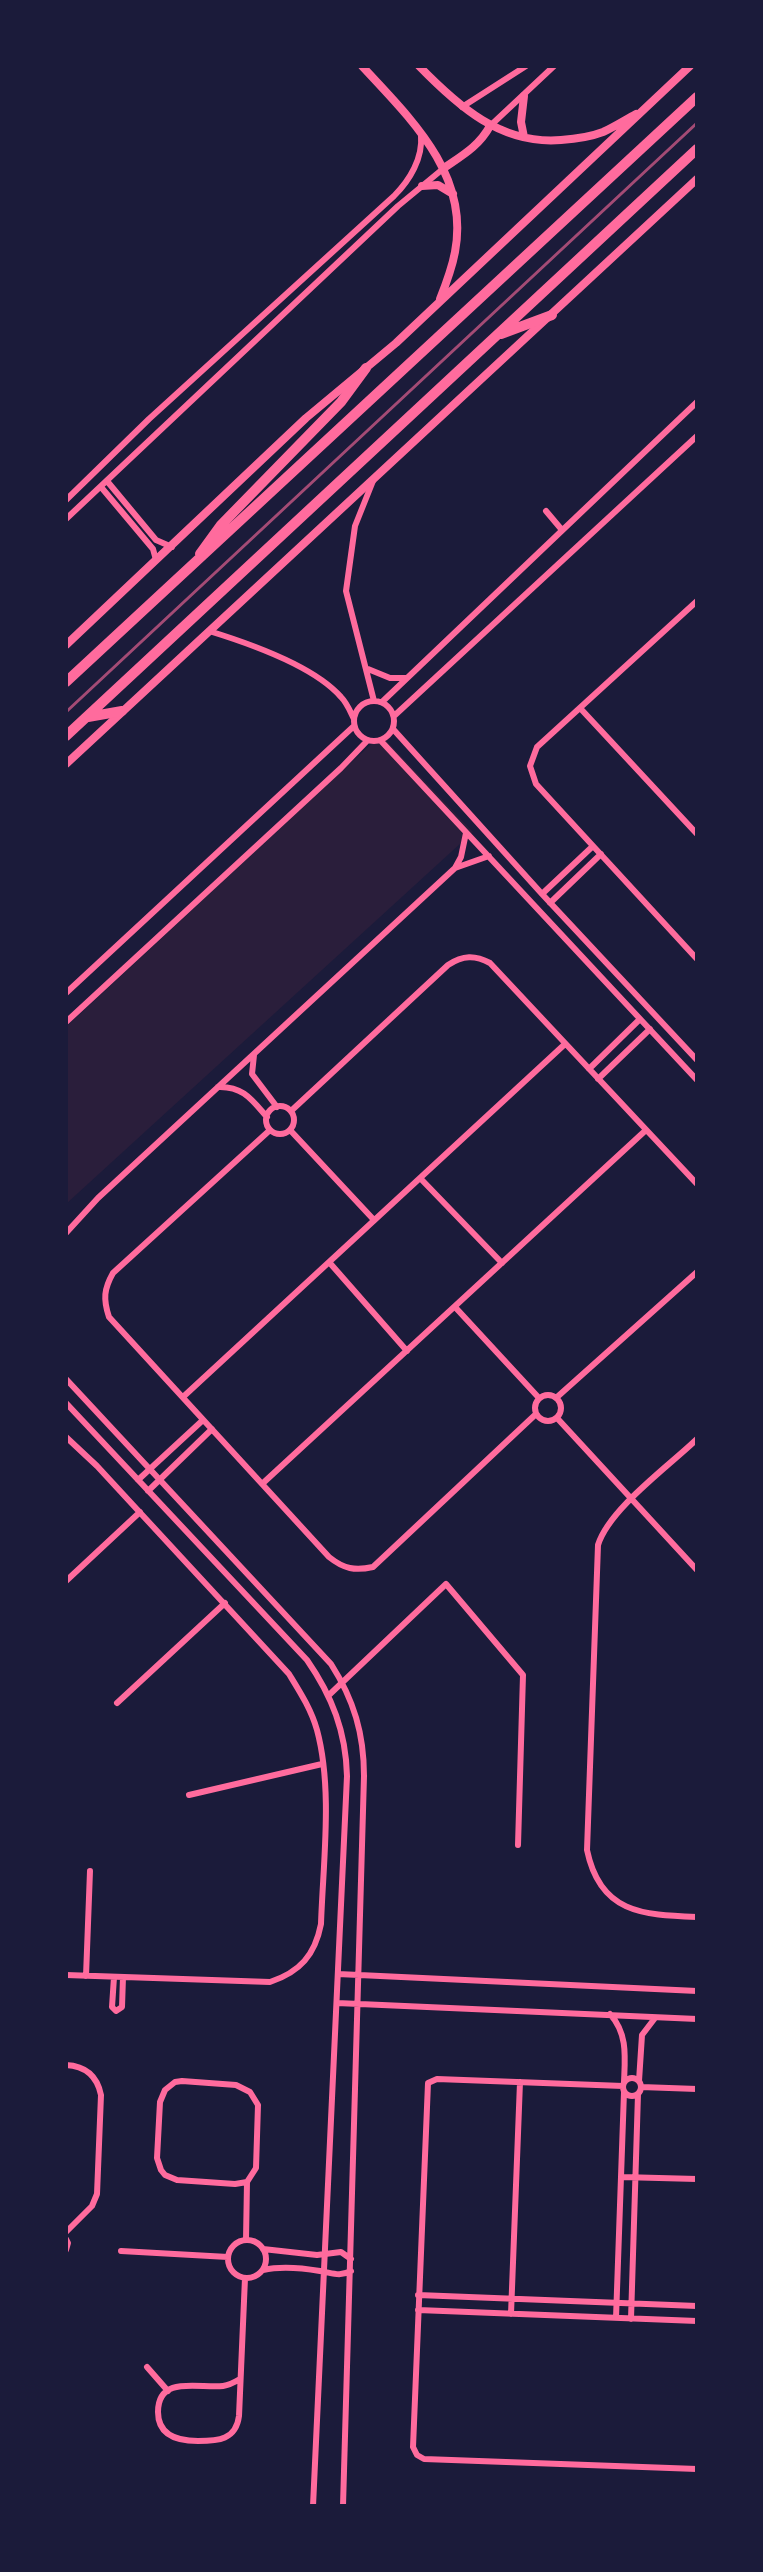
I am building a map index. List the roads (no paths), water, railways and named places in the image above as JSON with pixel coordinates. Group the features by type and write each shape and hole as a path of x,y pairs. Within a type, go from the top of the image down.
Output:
{"highway":[{"path":"66,682 697,97"},
{"path":"66,736 697,149"},
{"path":"496,336 552,315"},
{"path":"197,561 215,531 332,412 366,368"},
{"path":"86,717 122,711"}],"main road":[{"path":"362,66 420,132 444,168 453,194 457,212 456,249 439,303"},
{"path":"419,66 462,107 490,126 524,137 549,141 576,139 601,133 646,108"},
{"path":"66,645 306,418 439,303 690,66"},
{"path":"524,96 521,122 524,137"},
{"path":"444,168 471,150 490,126"},
{"path":"66,764 697,179"},
{"path":"422,186 438,185 453,194"}],"street":[{"path":"462,107 526,66"},
{"path":"490,126 554,66"},
{"path":"66,500 155,414 401,189 419,155 420,132"},
{"path":"66,519 398,206 444,168"},
{"path":"66,993 354,722 361,706 378,702 407,678 697,402"},
{"path":"155,414 167,426"},
{"path":"394,716 697,436"},
{"path":"209,631 247,643 328,685 341,696 361,737 367,741 381,741 393,729 394,716 387,706 378,702 361,654 346,591 355,526 375,477"},
{"path":"107,481 156,540 172,547"},
{"path":"101,487 153,549 156,562"},
{"path":"546,511 562,530"},
{"path":"697,602 537,747 531,759 531,772 536,784 697,959"},
{"path":"367,669 390,678 407,678"},
{"path":"580,708 697,834"},
{"path":"393,729 697,1060"},
{"path":"66,1022 367,741"},
{"path":"381,741 697,1080"},
{"path":"405,767 418,757"},
{"path":"66,1233 98,1198 455,868 461,857 466,833"},
{"path":"542,894 593,846"},
{"path":"550,903 601,854"},
{"path":"455,868 489,856"},
{"path":"291,1111 448,965 469,956 490,963 697,1184"},
{"path":"605,981 614,971"},
{"path":"589,1069 640,1019"},
{"path":"598,1079 650,1029"},
{"path":"183,1397 565,1044"},
{"path":"676,1058 686,1048"},
{"path":"254,1055 252,1074 277,1107"},
{"path":"218,1087 246,1093 267,1117 270,1130"},
{"path":"267,1117 277,1107 285,1107 291,1111 294,1121 290,1130 282,1134 270,1130"},
{"path":"270,1130 113,1273 106,1287 104,1302 109,1317 329,1557 342,1567 358,1571 373,1567 536,1414"},
{"path":"290,1130 374,1220"},
{"path":"262,1484 646,1130"},
{"path":"420,1178 502,1263"},
{"path":"329,1262 407,1351"},
{"path":"556,1398 697,1272"},
{"path":"455,1307 539,1398"},
{"path":"66,1379 331,1664 358,1718 364,1757 360,2003 343,2506"},
{"path":"550,1395 556,1398 561,1408 557,1418 548,1421 536,1414 535,1406 539,1398 550,1395"},
{"path":"66,1403 307,1660 329,1695 341,1726 347,1759 344,1843 313,2506"},
{"path":"557,1418 697,1570"},
{"path":"138,1480 203,1420"},
{"path":"148,1491 212,1429"},
{"path":"66,1437 140,1512 289,1674 306,1701 317,1731 325,1805 321,1924 314,1947 299,1967 286,1977 270,1982 66,1975"},
{"path":"697,1439 608,1523 598,1545 587,1850 590,1868 598,1884 625,1907 644,1914 697,1917"},
{"path":"66,1581 140,1512"},
{"path":"329,1695 446,1584 524,1677 518,1845"},
{"path":"117,1703 225,1603"},
{"path":"189,1795 322,1764"},
{"path":"344,1843 361,1843"},
{"path":"86,1976 90,1871"},
{"path":"338,1974 697,1991"},
{"path":"114,1977 112,2007 118,2011 122,2007 123,1977"},
{"path":"337,2003 697,2019"},
{"path":"610,2014 625,2042 616,2318"},
{"path":"631,2319 642,2035 656,2017"},
{"path":"66,2065 92,2074 101,2095 97,2194 88,2211 66,2232"},
{"path":"162,2076 169,2085"},
{"path":"639,2087 632,2078 624,2086 434,2079 426,2087 412,2443 420,2457 697,2469"},
{"path":"246,2240 247,2182 256,2168 259,2113 255,2098 236,2085 182,2081 169,2085 161,2095 157,2158 165,2175 177,2180 247,2182"},
{"path":"511,2314 520,2082"},
{"path":"624,2086 629,2095 639,2087 697,2089"},
{"path":"621,2177 697,2179"},
{"path":"66,2239 66,2250"},
{"path":"263,2270 266,2260 263,2249 256,2242 246,2240 236,2244 228,2257 231,2268 245,2278 274,2268 340,2275 351,2271"},
{"path":"263,2249 325,2254 341,2252 351,2259"},
{"path":"121,2251 228,2257"},
{"path":"240,2379 225,2386 183,2385 168,2391 159,2405 163,2428 183,2441 217,2441 231,2435 238,2423 245,2278"},
{"path":"418,2295 697,2306"},
{"path":"418,2310 697,2321"},
{"path":"147,2367 168,2391"}],"railway":[{"path":"66,712 697,123"}]}
